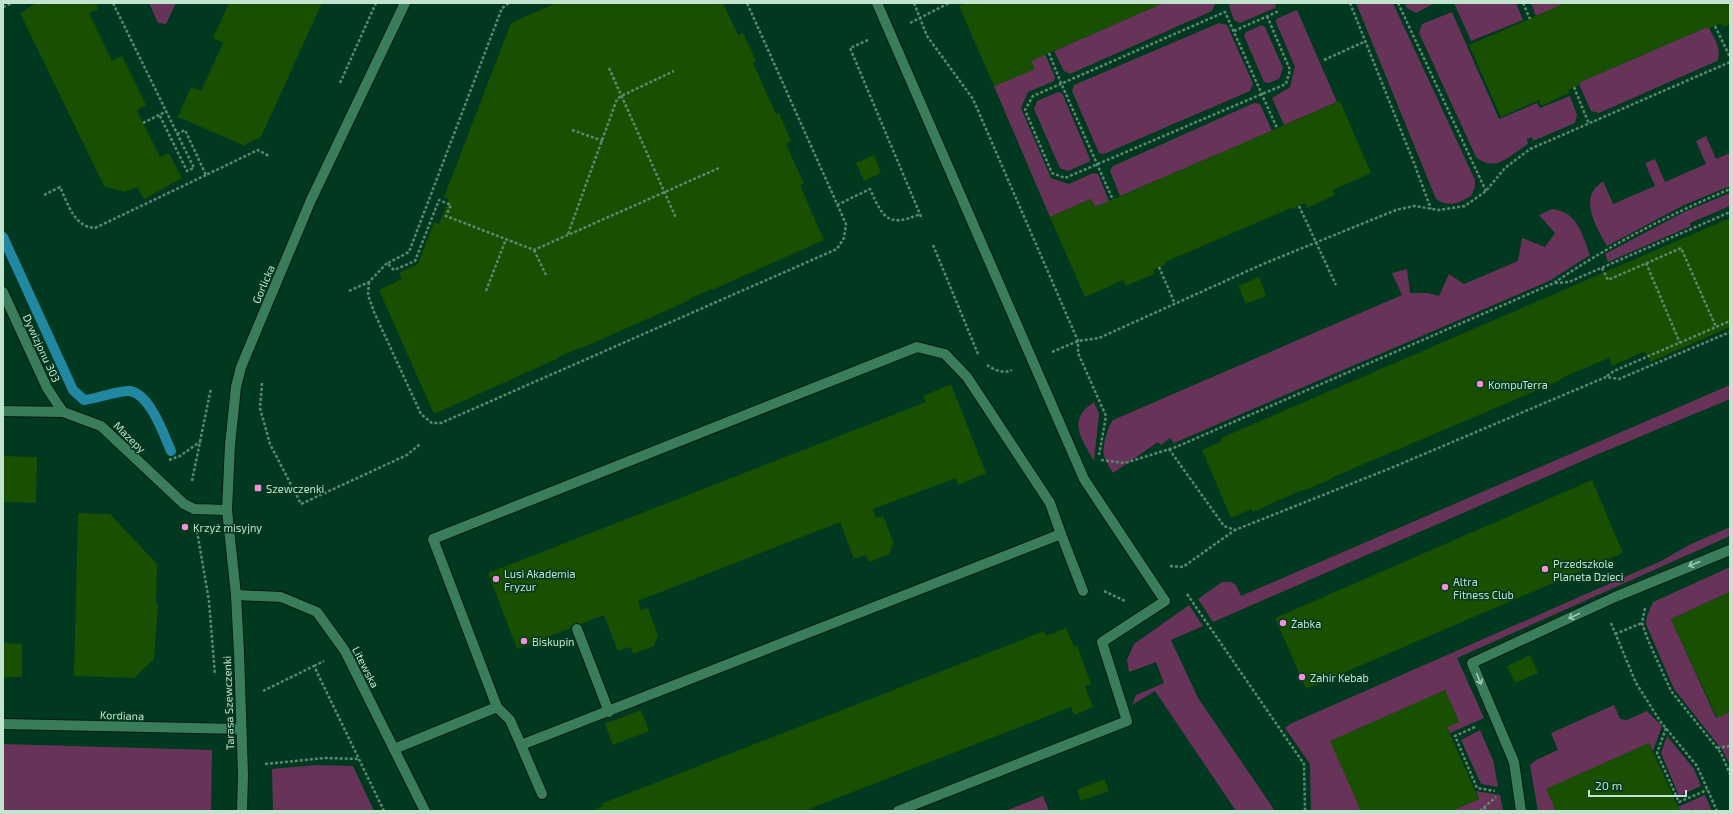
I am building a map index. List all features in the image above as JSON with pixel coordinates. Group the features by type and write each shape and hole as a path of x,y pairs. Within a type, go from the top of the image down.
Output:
{"street":[{"name":"Gorlicka","path":"236,595 227,510 230,445 236,387 241,367 311,200 405,3"},
{"path":"877,3 1084,479 1165,601 1102,642 1127,721 898,811"},
{"name":"Dywizjonu 303","path":"3,292 47,388 63,412"},
{"path":"542,794 510,720 497,707 433,539 917,347 945,354 967,377 1050,503 1083,591"},
{"name":"Mazepy","path":"3,411 63,412 101,426 174,496 194,509 227,510"},
{"path":"521,745 609,712 1061,534"},
{"path":"1521,811 1514,762 1472,663 1602,603 1730,550"},
{"name":"Tarasa Szewczenki","path":"236,595 243,775 242,811"},
{"name":"Litewska","path":"236,595 281,597 317,612 345,651 425,811"},
{"path":"577,629 609,712"},
{"path":"394,749 497,707"},
{"name":"Kordiana","path":"3,724 241,729"}],"path":[{"path":"3,7 12,3"},
{"path":"113,3 194,168 187,171 159,114"},
{"path":"349,291 369,282 388,263 409,252 502,8 509,3"},
{"path":"369,282 368,295 374,312 421,414 432,423 441,423 837,249 844,238 846,224 747,3"},
{"path":"914,3 927,36 973,99 1078,341 1078,353 1106,416 1098,460 1103,466"},
{"path":"909,23 949,3"},
{"path":"1350,3 1431,209"},
{"path":"1398,3 1486,191"},
{"path":"1523,3 1530,19"},
{"path":"1234,31 1280,11"},
{"path":"1267,16 1290,70 1286,84 1262,94 1097,164 1065,178 1052,173 1025,110 1033,96 1225,12 1234,31 1262,94 1277,128"},
{"path":"1715,26 1730,58"},
{"path":"870,40 850,48 922,219"},
{"path":"1324,60 1366,42"},
{"path":"1050,53 1061,83 1112,200"},
{"path":"1046,355 1078,341 1099,338 1316,242 1396,210 1414,206 1439,210 1465,206 1486,191 1505,168 1530,148 1589,124 1730,62"},
{"path":"609,68 676,218"},
{"path":"568,234 617,99 674,71"},
{"path":"1574,87 1589,124"},
{"path":"143,123 167,111"},
{"path":"177,134 185,130 206,175"},
{"path":"572,130 603,141"},
{"path":"44,195 60,187 74,217 79,223 88,228 95,228 258,150 269,156"},
{"path":"534,250 719,168"},
{"path":"838,204 870,189 882,213 893,220 906,220 920,214"},
{"path":"1148,456 1169,449 1554,283 1586,261 1682,209 1730,189"},
{"path":"388,263 394,270 415,262 439,200 451,205 446,216 534,250 546,275"},
{"path":"1299,206 1336,285"},
{"path":"1554,283 1569,282 1730,212"},
{"path":"486,291 506,239"},
{"path":"933,245 976,351 980,357"},
{"path":"1602,268 1608,280 1681,248 1716,327"},
{"path":"1646,264 1680,343"},
{"path":"1158,267 1174,304"},
{"path":"1166,560 1170,566 1183,567 1235,530 1391,468 1606,377 1614,371 1730,321"},
{"path":"1606,377 1619,379 1730,332"},
{"path":"984,364 994,370 1008,372 1019,367"},
{"path":"262,380 260,408 270,444 301,504 406,455 420,444"},
{"path":"143,467 180,456 201,441"},
{"path":"1169,449 1224,526 1235,530"},
{"path":"1185,590 1304,764 1305,811"},
{"path":"1602,603 1636,683 1666,728 1697,766 1717,811"},
{"path":"1647,605 1643,614 1642,623 1648,640 1671,690 1721,753 1730,774"},
{"path":"1615,634 1642,623"},
{"path":"263,699 262,691 314,666 384,811"},
{"path":"1482,724 1455,736 1477,788 1497,791"},
{"path":"1666,728 1657,753 1679,802 1707,790"},
{"path":"1717,748 1730,746"},
{"path":"264,757 264,764 325,758 359,759"},
{"path":"1480,811 1500,795"},
{"path":"1484,807 1486,811"}],"shaded area":[{"path":"149,3 176,3 166,24 158,23"},
{"path":"1163,3 1215,4 1212,11 1070,74 1064,71 1054,51"},
{"path":"1228,3 1276,3 1275,8 1240,23 1234,20"},
{"path":"1356,3 1393,3 1475,180 1475,187 1471,196 1454,204 1440,202 1436,199"},
{"path":"1405,3 1435,3 1416,13 1407,8"},
{"path":"1454,3 1516,3 1523,20 1471,41"},
{"path":"1531,3 1566,3 1536,16"},
{"path":"1297,10 1337,102 1284,125 1272,98 1290,87 1295,67 1276,19"},
{"path":"1452,12 1499,119 1537,103 1540,108 1570,96 1577,115 1575,123 1533,141 1532,137 1527,139 1528,144 1503,161 1490,164 1483,162 1476,157 1419,33 1422,24"},
{"path":"1219,23 1227,25 1253,84 1250,91 1104,154 1099,153 1072,91 1074,85"},
{"path":"1262,25 1265,27 1283,68 1279,79 1268,83 1264,82 1244,36 1246,32"},
{"path":"1707,27 1709,28 1717,44 1719,57 1717,61 1599,113 1591,111 1579,84 1580,82"},
{"path":"1045,54 1055,77 1054,81 1028,92 1021,108 1051,178 1069,184 1093,173 1098,174 1109,201 1095,207 1091,199 1050,217 994,86 1034,69 1031,61"},
{"path":"1058,92 1062,93 1090,159 1089,162 1068,171 1060,168 1034,109 1037,101"},
{"path":"1254,103 1260,104 1272,131 1120,196 1110,171 1113,166"},
{"path":"1706,136 1716,159 1730,153 1730,186 1684,205 1607,246 1594,220 1590,206 1592,193 1596,188 1603,181 1613,204 1655,186 1645,163 1655,159 1665,182 1706,164 1696,141"},
{"path":"1730,193 1730,206 1690,223 1691,226 1608,262 1605,254 1684,212"},
{"path":"1552,209 1568,214 1578,225 1590,255 1549,281 1174,443 1170,438 1161,445 1158,442 1113,473 1108,465 1104,456 1104,443 1113,420 1402,295 1392,273 1407,269 1410,293 1428,293 1439,296 1449,274 1464,284 1518,261 1522,238 1545,247 1555,233 1539,215"},
{"path":"1730,385 1730,399 1596,455 1213,622 1198,599 1222,582 1231,582 1236,585 1241,596"},
{"path":"1094,402 1099,414 1094,461 1081,437 1079,423 1080,416 1085,409"},
{"path":"1730,527 1730,536 1457,658 1484,718 1450,733 1447,727 1459,722 1445,690 1361,811 1311,811 1310,764 1285,728 1290,724 1661,561 1689,545"},
{"path":"1730,567 1730,592 1671,619 1716,718 1730,712 1730,765 1723,751 1674,689 1646,624 1647,616 1653,602"},
{"path":"1189,605 1203,626 1171,640 1198,698 1275,811 1236,811 1155,691 1132,705 1136,695 1164,683 1156,662 1129,672 1127,660 1134,644"},
{"path":"1614,705 1620,719 1627,720 1647,711 1662,726 1653,751 1649,743 1547,789 1556,811 1538,811 1530,765 1536,760 1558,750 1551,733"},
{"path":"1480,730 1493,760 1498,787 1481,784 1461,740"},
{"path":"1667,736 1694,769 1701,786 1679,796 1661,753"},
{"path":"3,744 212,750 211,811 3,811"},
{"path":"315,765 353,766 374,811 273,811 272,769"},
{"path":"1476,791 1500,795 1503,811 1451,811 1479,799"},
{"path":"1705,795 1712,811 1694,811 1693,809 1688,811 1680,811 1678,807"},
{"path":"1043,796 1049,811 1005,811"}],"building":[{"path":"36,3 96,3 98,9 89,13 112,61 122,56 146,105 137,110 143,123 160,157 169,153 182,178 144,199 137,187 124,192 104,186 20,13"},
{"path":"229,3 322,3 261,137 247,143 245,146 178,117 191,87 201,91 223,43 213,38"},
{"path":"556,3 723,3 738,35 743,33 756,61 753,63 776,114 779,113 791,141 786,144 804,184 800,185 824,240 582,348 581,347 558,357 559,358 434,414 379,290 402,279 399,273 418,264 434,222 439,224 449,199 444,197 511,23"},
{"path":"967,3 1163,3 1031,61 1035,69 994,86 959,6"},
{"path":"1566,3 1730,3 1730,24 1723,27 1721,23 1708,29 1707,27 1580,82 1581,84 1568,90 1569,93 1541,106 1539,100 1501,117 1469,45"},
{"path":"1340,101 1371,173 1333,190 1335,195 1307,208 1305,203 1292,209 1291,208 1165,262 1166,264 1153,270 1154,274 1126,286 1123,280 1085,297 1050,217 1091,199 1095,207"},
{"path":"874,155 881,173 864,181 856,163"},
{"path":"1730,218 1730,327 1650,362 1645,351 1612,366 1609,358 1303,491 1302,490 1253,512 1251,509 1231,518 1202,450 1222,441 1221,438"},
{"path":"1259,277 1266,296 1246,304 1238,286"},
{"path":"951,384 986,473 958,485 956,478 873,509 876,518 883,516 894,543 889,554 869,562 866,555 854,559 840,522 638,601 641,610 648,608 658,635 654,646 633,654 631,647 618,651 604,615 517,649 488,573 926,402 923,396"},
{"path":"3,456 37,457 36,503 3,502"},
{"path":"1592,480 1623,553 1306,689 1275,618"},
{"path":"78,513 110,514 157,564 156,603 158,605 154,659 134,678 74,676"},
{"path":"1730,592 1730,712 1717,718 1671,619"},
{"path":"1066,628 1074,647 1077,645 1091,684 1085,686 1093,707 1074,715 1071,707 804,811 591,811 603,806 601,804 1044,631 1046,636"},
{"path":"3,643 22,644 22,677 3,677"},
{"path":"1530,655 1538,673 1515,683 1507,666"},
{"path":"1445,690 1459,722 1447,727 1479,799 1451,811 1361,811 1330,741"},
{"path":"641,710 649,731 613,745 605,724"},
{"path":"1649,743 1680,811 1556,811 1546,789"},
{"path":"1104,779 1109,791 1081,801 1077,790"}],"waterway":[{"path":"3,237 73,390 84,400 125,391 130,391 137,394 144,399 150,407 171,451"}],"place":[{"name":"KompuTerra","path":"1480,384"},
{"name":"Szewczenki","path":"258,488"},
{"name":"Krzyż misyjny","path":"185,527"},
{"name":"Przedszkole Planeta Dzieci","path":"1545,569"},
{"name":"Lusi Akademia Fryzur","path":"496,579"},
{"name":"Altra Fitness Club","path":"1445,587"},
{"name":"Żabka","path":"1283,623"},
{"name":"Biskupin","path":"524,641"},
{"name":"Zahir Kebab","path":"1302,677"}]}
